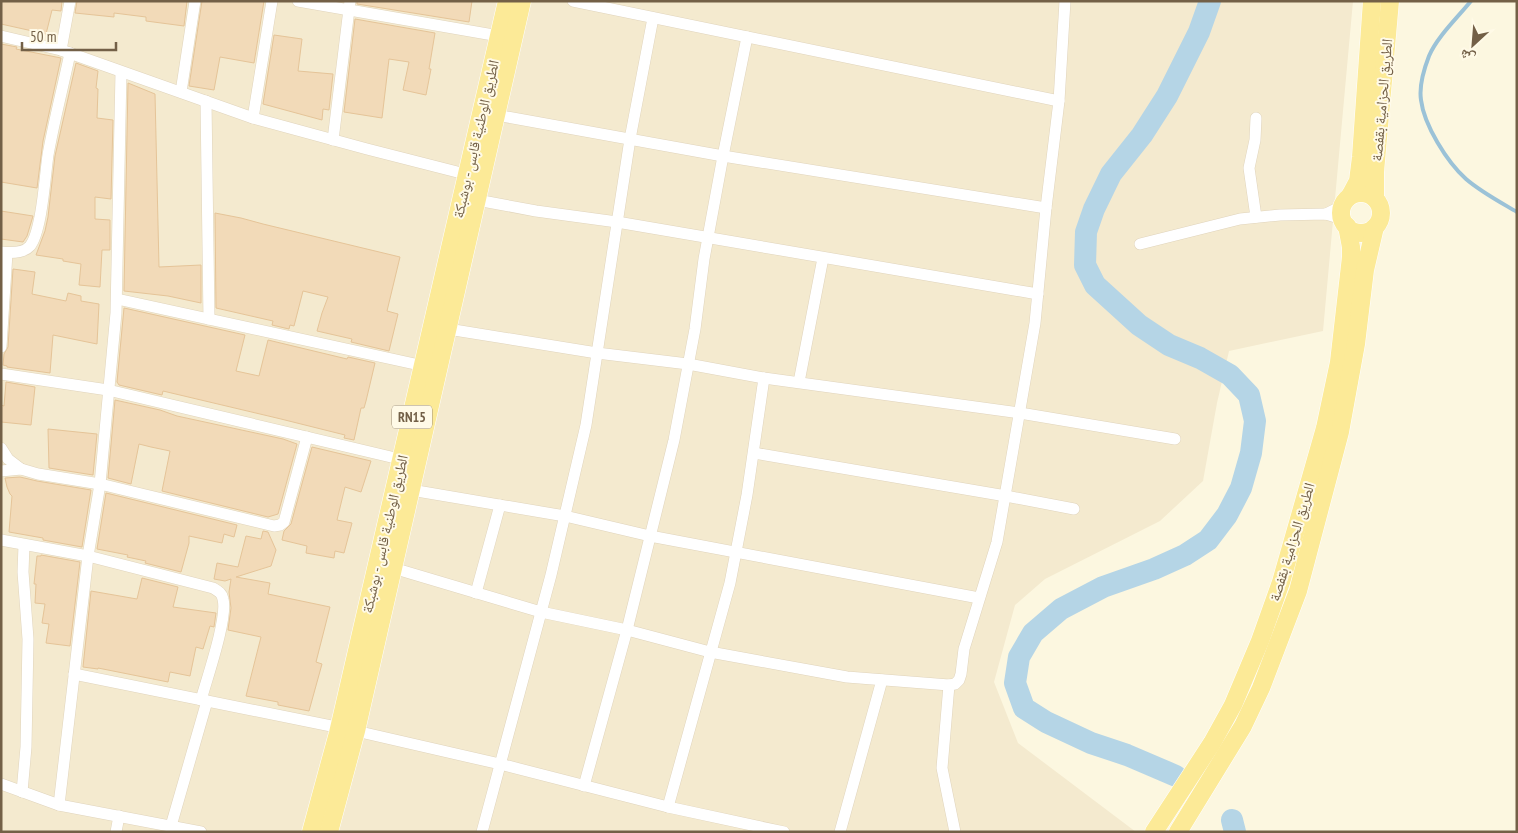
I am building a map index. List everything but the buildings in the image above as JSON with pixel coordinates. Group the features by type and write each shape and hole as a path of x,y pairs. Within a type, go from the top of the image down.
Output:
{"main road":[{"name":"الطريق الوطنية قابس - بوشبكة","path":"329,832 348,730 410,462 448,329 477,200 475,176 499,36 507,1"},
{"name":"الطريق الوطنية قابس - بوشبكة","path":"312,832 348,730 393,568 411,490 410,462 424,366 475,176 496,115 522,1"},
{"name":"الطريق الحزامية بقفصة","path":"1154,832 1212,743 1233,705 1260,641 1281,582 1325,428 1339,362 1351,257 1350,240 1342,212 1358,181 1362,157 1372,1"},
{"name":"الطريق الحزامية بقفصة","path":"1375,198 1390,1"},
{"path":"1363,192 1375,198 1379,203 1382,216 1379,222 1375,227 1364,233 1357,232 1342,212 1363,192"},
{"name":"الطريق الحزامية بقفصة","path":"1178,832 1243,726 1261,688 1298,591 1342,424 1356,344 1365,270 1375,227"}],"street":[{"path":"1,347 4,252 22,251 30,247 35,238 42,206 48,155 66,52 70,1"},
{"path":"181,92 195,1"},
{"path":"253,118 272,1"},
{"path":"298,1 349,6 499,36"},
{"path":"572,1 1059,100"},
{"path":"393,568 540,612 627,630 710,652 826,674 882,680 955,684 959,680 964,649 997,542 1035,323 1059,100 1065,1"},
{"path":"333,140 349,6"},
{"path":"482,832 551,575 586,425 630,139 653,18"},
{"path":"1,36 66,52 253,118 475,176"},
{"path":"584,786 627,630 674,440 723,156 747,37"},
{"path":"59,805 88,556 100,484 118,299 121,72"},
{"path":"206,101 209,319"},
{"path":"496,115 723,156 1046,208"},
{"path":"1256,118 1255,140 1249,168 1256,217"},
{"path":"477,200 1038,294"},
{"path":"1140,244 1240,219 1342,212"},
{"path":"799,382 824,258"},
{"path":"118,299 424,366"},
{"path":"448,329 597,353 688,364 764,378 1020,413 1175,439"},
{"path":"1,374 108,390 410,462"},
{"path":"668,807 737,552 754,453 764,378"},
{"path":"1,448 8,459 21,469 38,474 100,484 269,526 280,525 284,522 306,437"},
{"path":"754,453 1006,496 1074,510"},
{"path":"1,471 21,469"},
{"path":"411,490 565,516 650,536 980,598"},
{"path":"476,593 500,505"},
{"path":"1,540 88,556 213,588 220,592 223,598 224,615 171,826"},
{"path":"22,792 26,747 27,657 23,572 24,545"},
{"path":"74,674 348,730 500,764 668,807 784,832"},
{"path":"840,832 882,680"},
{"path":"949,685 942,768 955,832"},
{"path":"1,784 59,805 201,832"},
{"path":"116,832 119,816"}],"shaded area":[{"path":"1,1 1353,1 1323,331 1229,351 1217,403 1203,481 1160,521 1045,579 1015,605 994,682 1018,743 1136,832 1,832"}],"waterway":[{"path":"1176,776 1127,755 1091,743 1046,722 1024,708 1015,683 1019,657 1033,633 1061,609 1103,587 1154,569 1185,555 1208,540 1227,515 1241,488 1251,453 1255,421 1249,395 1230,375 1200,358 1169,345 1139,325 1095,285 1085,265 1086,232 1094,209 1111,174 1142,135 1167,96 1199,32 1210,1"},
{"path":"1471,1 1442,34 1429,56 1421,89 1423,110 1432,132 1444,153 1459,172 1491,197 1517,212"},
{"path":"1232,820 1235,832"}]}
